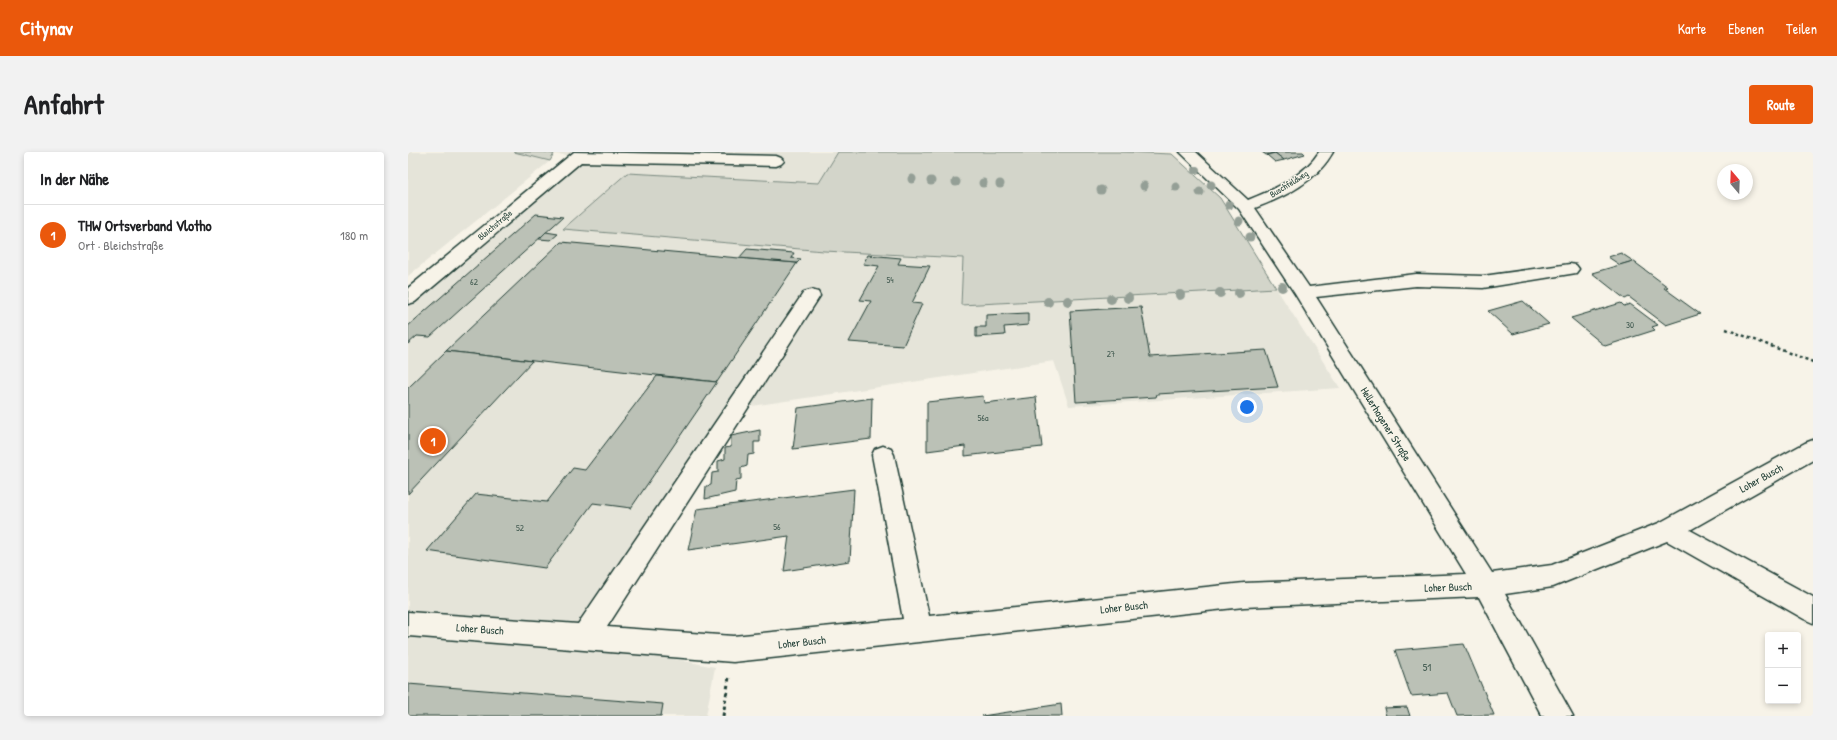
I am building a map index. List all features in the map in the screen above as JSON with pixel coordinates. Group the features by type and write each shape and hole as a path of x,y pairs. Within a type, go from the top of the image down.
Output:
{"street":[{"name":"Hellerhagener Straße","path":"1187,152 1244,206 1304,293 1486,586 1558,716"},
{"name":"Buschfeldweg","path":"1244,206 1262,200 1305,176 1315,167 1326,152"},
{"path":"579,155 776,162"},
{"name":"Bleichstraße","path":"412,290 579,155"},
{"path":"1304,293 1416,280 1483,282 1570,269"},
{"path":"584,638 811,296"},
{"name":"Loher Busch","path":"408,624 733,650 1244,595 1486,586 1553,576 1668,530 1813,450"},
{"path":"884,455 919,630"},
{"path":"1668,530 1813,610"}],"path":[{"path":"1726,329 1813,362"},
{"path":"723,716 733,650"}],"shaded area":[{"path":"408,152 514,152 550,161 408,276"},
{"path":"514,152 544,152 554,154 550,161"},
{"path":"544,152 838,152 819,183 627,173 563,229 824,251 963,258 961,305 1276,288 1340,388 1069,406 1054,361 745,407 599,644 715,667 706,716 408,716 408,303 581,156"},
{"path":"838,152 1123,152 1172,154 1220,198 1276,288 961,305 963,258 824,251 563,229 627,173 819,183"}],"building":[{"path":"1262,152 1303,152 1305,154 1284,160 1275,153 1266,155"},
{"path":"1275,153 1284,160 1275,162 1267,155"},
{"path":"536,214 563,217 430,337 417,336 408,344 408,326"},
{"path":"546,232 558,234 551,240 539,239"},
{"path":"561,242 797,263 717,382 446,351"},
{"path":"747,249 794,253 791,258 801,259 797,263 739,258"},
{"path":"1621,253 1633,261 1620,265 1608,257"},
{"path":"868,255 901,258 898,264 930,266 912,303 922,304 903,346 849,342 871,301 860,300 879,266 863,264"},
{"path":"1633,261 1668,287 1664,288 1700,314 1666,325 1629,297 1625,299 1592,273"},
{"path":"1523,301 1549,324 1513,334 1488,311"},
{"path":"1621,303 1624,306 1630,304 1658,325 1652,327 1655,330 1605,346 1571,318"},
{"path":"1141,307 1150,357 1266,350 1278,387 1157,394 1156,397 1076,402 1070,311"},
{"path":"1028,313 1028,325 1004,327 1005,335 976,337 976,327 986,327 986,315"},
{"path":"446,351 532,361 408,494 408,388"},
{"path":"657,376 717,382 631,508 593,503 545,568 427,551 476,494 547,502 573,468 585,470"},
{"path":"983,396 984,403 1036,397 1042,447 965,456 965,446 927,451 927,402"},
{"path":"872,398 871,439 793,449 798,408"},
{"path":"760,430 760,442 754,442 754,454 748,455 747,466 741,468 741,479 736,480 735,492 705,499 706,486 711,485 712,473 718,472 718,461 725,459 725,448 731,447 731,436"},
{"path":"854,489 850,561 784,571 789,536 688,550 697,509"},
{"path":"1464,644 1494,715 1457,716 1448,693 1411,696 1395,650"},
{"path":"408,684 663,704 661,716 408,716"},
{"path":"1061,704 1062,716 982,716"},
{"path":"1407,707 1410,716 1386,716 1384,708"}],"place":[{"name":"THW Ortsverband Vlotho","path":"433,441"}]}
